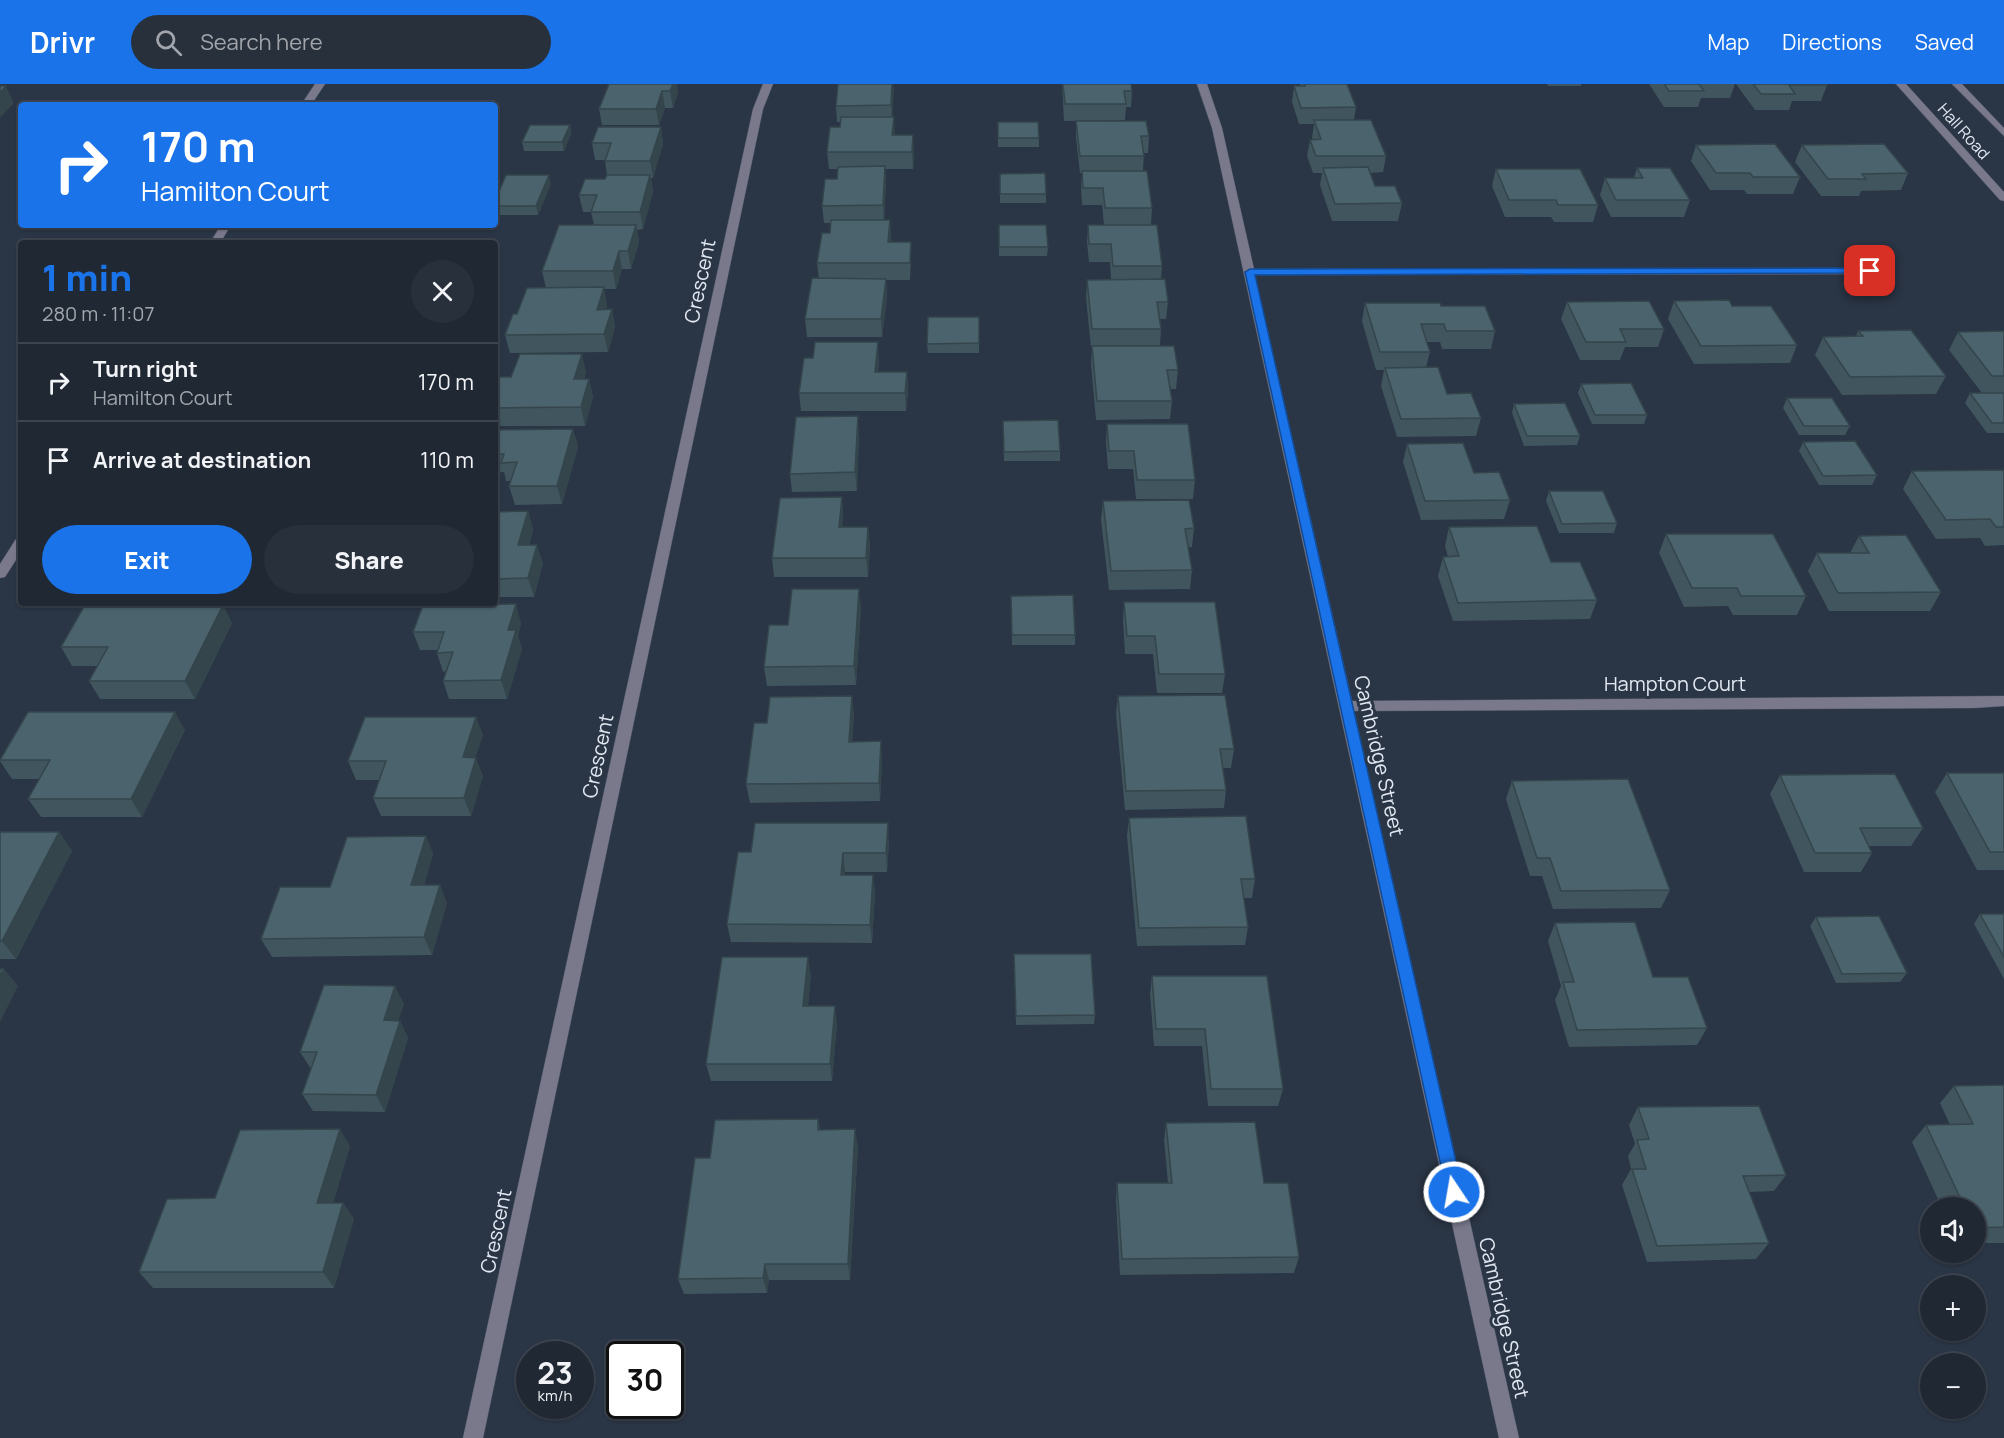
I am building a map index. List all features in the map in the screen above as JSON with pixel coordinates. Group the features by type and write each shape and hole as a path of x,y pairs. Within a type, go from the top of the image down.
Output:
{"street":[{"path":"308,102 320,84"},
{"name":"Crescent","path":"473,1438 756,121 768,84"},
{"name":"Cambridge Street","path":"1203,84 1217,128 1250,272 1509,1438"},
{"name":"Hall Road","path":"1901,84 2004,198"},
{"name":"Hall Road","path":"1957,84 2004,134"},
{"path":"1250,272 1870,271"},
{"path":"0,574 18,547"},
{"name":"Hampton Court","path":"1347,706 2004,701"}],"building":[{"path":"609,84 673,84 670,91 662,91 656,109 599,109"},
{"path":"838,84 892,84 891,105 836,106"},
{"path":"1063,84 1131,84 1132,91 1124,91 1126,104 1065,104"},
{"path":"1304,84 1347,84 1356,107 1301,108 1294,86 1305,86"},
{"path":"1664,84 1699,84 1704,91 1669,91"},
{"path":"1753,84 1827,85 1789,85 1795,94 1761,94"},
{"path":"841,117 894,117 892,135 913,135 912,152 827,152 830,127 840,127"},
{"path":"1314,120 1371,120 1386,156 1316,156 1310,140 1321,139"},
{"path":"1076,121 1146,121 1149,136 1141,136 1144,156 1080,156"},
{"path":"998,122 1038,122 1039,138 998,138"},
{"path":"530,125 570,125 562,142 522,142"},
{"path":"598,127 661,127 650,161 605,161 611,143 592,143"},
{"path":"1775,144 1800,177 1753,177 1750,173 1716,173 1696,145"},
{"path":"1884,144 1908,173 1862,174 1866,179 1828,179 1802,145"},
{"path":"885,166 883,205 822,206 825,179 837,179 838,167"},
{"path":"1368,167 1375,186 1395,186 1402,203 1335,204 1323,168"},
{"path":"1637,168 1670,168 1690,200 1616,200 1605,178 1643,178"},
{"path":"1496,169 1580,169 1598,205 1558,205 1556,200 1509,200"},
{"path":"1082,171 1147,171 1152,208 1105,208 1103,188 1083,188"},
{"path":"1045,173 1046,194 1000,194 1000,174"},
{"path":"506,175 549,175 536,206 498,206 498,194"},
{"path":"607,175 650,175 640,212 591,212 597,195 579,195 585,179 605,179"},
{"path":"831,220 890,220 888,242 911,242 910,263 817,263 822,233 830,233"},
{"path":"559,225 636,225 628,251 619,251 613,271 542,271"},
{"path":"999,225 1046,225 1048,247 999,247"},
{"path":"1088,225 1157,225 1162,266 1113,266 1111,244 1089,244"},
{"path":"812,278 886,279 881,319 805,319"},
{"path":"1165,279 1168,302 1157,302 1161,329 1092,329 1087,280"},
{"path":"604,287 597,310 612,309 604,334 505,335 513,314 517,314 527,288"},
{"path":"1729,300 1732,306 1771,306 1797,345 1701,346 1674,301"},
{"path":"1649,301 1664,329 1620,329 1626,342 1586,342 1567,302"},
{"path":"1365,303 1440,303 1441,306 1485,306 1495,331 1446,331 1444,324 1421,324 1430,352 1380,352"},
{"path":"928,317 979,317 979,343 927,344"},
{"path":"1911,330 1946,376 1850,377 1823,337 1863,336 1858,331"},
{"path":"2004,331 2004,376 1992,376 1958,332"},
{"path":"815,342 878,342 875,372 907,372 905,393 799,393 804,358 813,358"},
{"path":"1092,346 1174,346 1178,370 1167,370 1172,401 1097,401"},
{"path":"520,354 582,354 574,379 589,379 581,407 498,408 498,377 511,377"},
{"path":"1438,367 1447,394 1471,393 1481,418 1401,419 1385,368"},
{"path":"1631,383 1647,415 1595,415 1581,384"},
{"path":"1970,393 2004,393 2004,423 1992,423"},
{"path":"1787,398 1832,398 1850,426 1804,426"},
{"path":"1565,403 1580,436 1527,436 1514,404"},
{"path":"858,416 855,472 790,474 796,417"},
{"path":"1058,420 1060,451 1004,452 1003,421"},
{"path":"1107,424 1188,424 1195,480 1137,480 1134,451 1109,451"},
{"path":"573,429 557,486 509,486 517,462 501,463 504,454 498,454 498,430"},
{"path":"1855,441 1877,475 1823,476 1803,442"},
{"path":"1463,443 1474,473 1499,472 1510,500 1425,501 1407,444"},
{"path":"2004,470 2004,527 1996,527 1990,519 1946,520 1912,471"},
{"path":"1549,491 1603,491 1617,523 1562,524"},
{"path":"842,497 839,527 868,527 866,558 772,558 780,498"},
{"path":"1189,500 1194,528 1185,529 1192,570 1111,571 1103,501"},
{"path":"528,511 518,545 537,545 528,578 498,579 498,512"},
{"path":"1537,526 1551,562 1580,562 1597,600 1458,603 1443,557 1459,556 1449,527"},
{"path":"1666,534 1773,534 1806,596 1741,596 1737,588 1692,588"},
{"path":"1906,535 1941,592 1838,593 1817,553 1869,553 1859,536"},
{"path":"792,589 859,589 854,666 764,667 769,625 788,625"},
{"path":"1073,595 1075,635 1012,635 1011,596"},
{"path":"1124,602 1215,602 1225,674 1159,674 1155,636 1127,636"},
{"path":"516,604 508,630 516,630 501,680 443,681 453,652 437,653 444,632 413,632 423,606 498,606"},
{"path":"84,606 222,606 185,681 89,681 108,647 61,647"},
{"path":"1225,695 1234,749 1220,749 1226,790 1126,791 1118,696"},
{"path":"852,696 849,742 881,741 879,783 746,784 754,723 767,723 770,697"},
{"path":"28,712 175,712 131,799 28,799 50,760 0,760"},
{"path":"365,717 476,717 463,757 476,758 464,798 373,798 386,761 348,761"},
{"path":"1947,773 2004,773 2004,852 1990,852"},
{"path":"1895,774 1923,828 1860,828 1872,853 1815,853 1780,775"},
{"path":"1628,779 1670,890 1561,891 1550,858 1537,858 1512,781"},
{"path":"1246,816 1255,879 1241,879 1248,927 1139,928 1129,818"},
{"path":"755,823 888,823 886,853 843,853 841,875 873,875 870,925 727,924 738,852 751,852"},
{"path":"0,832 59,832 2,941 0,941"},
{"path":"426,836 411,885 440,885 424,937 261,939 280,887 330,887 347,837"},
{"path":"1980,914 2004,914 2004,957"},
{"path":"1879,916 1907,973 1842,974 1816,917"},
{"path":"1635,922 1653,977 1688,977 1707,1028 1577,1030 1563,982 1574,982 1555,923"},
{"path":"1014,954 1091,954 1095,1015 1016,1016"},
{"path":"722,957 808,957 803,1006 835,1006 830,1064 706,1064"},
{"path":"1152,976 1267,976 1283,1089 1211,1089 1205,1029 1156,1029"},
{"path":"324,985 395,986 384,1020 400,1021 376,1095 302,1094 317,1052 300,1052"},
{"path":"2004,1085 2004,1227 1986,1228 1986,1197 1960,1197 1926,1125 1973,1124 1954,1086"},
{"path":"1759,1106 1786,1175 1743,1176 1769,1243 1657,1246 1632,1169 1646,1169 1637,1140 1649,1139 1638,1107"},
{"path":"818,1119 818,1130 855,1129 848,1264 765,1264 763,1278 678,1279 695,1158 710,1158 715,1120"},
{"path":"1255,1122 1264,1183 1288,1183 1299,1257 1122,1259 1117,1183 1172,1183 1166,1123"},
{"path":"340,1129 317,1203 343,1203 323,1272 139,1272 167,1199 215,1198 240,1130"}],"route":[{"path":"1454,1192 1250,272 1870,271"}]}
